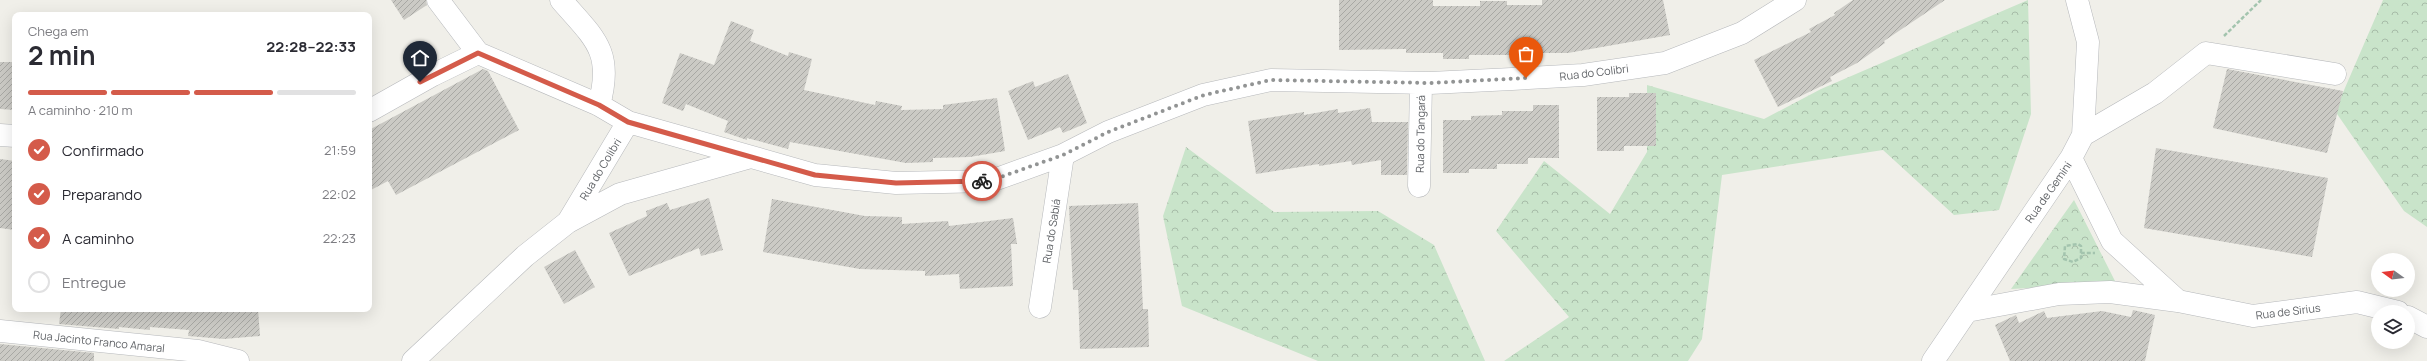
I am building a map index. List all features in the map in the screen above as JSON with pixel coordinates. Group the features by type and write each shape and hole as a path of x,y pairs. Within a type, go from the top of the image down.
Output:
{"street":[{"path":"438,0 478,53 599,105 628,122"},
{"path":"561,0 592,37 604,59 604,86 599,105"},
{"name":"Rua do Colibri","path":"568,222 628,122 815,175 896,183 992,180 1063,155 1108,132 1204,95 1271,80 1421,83 1583,76 1665,63 1742,33 1795,0"},
{"name":"Rua de Gemini","path":"1933,361 2071,158 2083,135 2088,42 2076,0"},
{"path":"372,109 433,75 478,53"},
{"path":"2083,135 2155,93 2206,53 2335,74"},
{"name":"Rua do Tangará","path":"1419,186 1421,83"},
{"path":"0,136 12,136"},
{"name":"Rua do Sabiá","path":"1040,307 1063,155"},
{"name":"Rua do Colibri","path":"413,361 525,256 568,222 620,194 751,157"},
{"path":"2071,158 2112,241 2178,301"},
{"name":"Rua de Sirius","path":"1967,311 2059,294 2110,292 2178,301 2253,316 2357,302 2371,305"},
{"path":"2415,321 2427,327"},
{"name":"Rua Jacinto Franco Amaral","path":"0,331 202,356"},
{"path":"202,356 238,361"}],"path":[{"path":"2206,53 2261,0"},
{"path":"2078,244 2081,246 2081,253 2078,261 2068,262 2064,259 2065,246 2078,244"},
{"path":"2081,253 2124,252"}],"green space":[{"path":"2028,0 2031,114 1999,210 1954,215 1883,150 1722,175 1702,339 1688,361 1504,361 1569,317 1496,231 1544,161 1610,214 1647,152 1647,85 1764,119 1821,89"},
{"path":"2383,0 2427,0 2427,227 2404,211 2335,111"},
{"path":"1186,147 1274,212 1378,211 1434,245 1485,361 1318,361 1182,306 1163,216"},
{"path":"2074,200 2116,283 2011,289"}],"building":[{"path":"391,0 426,0 427,5 404,20"},
{"path":"1339,0 1433,0 1433,6 1480,6 1480,1 1507,1 1507,5 1542,5 1542,0 1663,0 1670,35 1568,53 1536,53 1536,58 1510,58 1510,55 1469,55 1469,59 1443,59 1443,53 1406,53 1406,49 1339,50"},
{"path":"1853,0 1945,0 1884,41 1885,43 1857,63 1830,77 1832,81 1778,107 1754,60 1811,32 1809,29 1835,15 1834,13"},
{"path":"731,21 754,30 750,41 788,56 789,52 812,59 804,90 875,105 876,101 902,106 901,110 943,109 943,105 997,98 1005,151 970,157 933,158 933,162 906,163 790,142 788,149 747,138 747,140 724,132 728,121 686,104 683,111 662,103 680,53 714,65"},
{"path":"0,62 12,62 12,110 0,109"},
{"path":"483,69 488,71 519,130 396,195 388,181 372,189 372,128"},
{"path":"2227,69 2343,91 2327,153 2213,128"},
{"path":"1068,74 1087,123 1063,133 1060,127 1028,140 1008,91 1033,81 1035,87"},
{"path":"1629,93 1656,93 1656,146 1624,146 1624,151 1597,151 1597,97 1629,97"},
{"path":"1533,105 1559,105 1559,158 1528,158 1528,164 1497,164 1497,169 1469,169 1469,173 1443,173 1443,120 1471,120 1471,116 1502,115 1502,111 1533,111"},
{"path":"1370,108 1372,122 1408,122 1407,175 1381,175 1381,160 1352,165 1351,161 1319,166 1319,164 1256,174 1248,121 1304,112 1304,115 1338,109 1338,113"},
{"path":"2156,148 2328,178 2312,257 2144,228"},
{"path":"0,159 12,161 12,230 0,228"},
{"path":"709,198 723,250 701,256 699,248 629,276 609,233 647,216 646,211 667,203 670,210"},
{"path":"772,199 865,216 902,217 902,224 948,221 949,226 1013,218 1017,244 1011,244 1013,286 960,289 959,274 925,276 925,271 860,269 763,252"},
{"path":"1138,203 1143,309 1148,309 1149,347 1080,349 1078,290 1073,290 1069,206"},
{"path":"575,250 595,287 564,304 544,267"},
{"path":"2133,310 2155,315 2145,361 2010,361 1995,325 2016,315 2019,323 2044,311 2047,318 2102,311 2131,317"},
{"path":"61,312 258,312 260,336 224,339 188,336 189,330 150,327 150,330 119,327 119,329 59,324"},
{"path":"0,344 94,353 94,361 0,361"}],"way so far":[{"path":"982,181 992,180 1063,155 1108,132 1204,95 1271,80 1430,83 1526,78"}],"route":[{"path":"420,82 478,53 599,105 628,122 815,175 896,183 982,181"}]}
